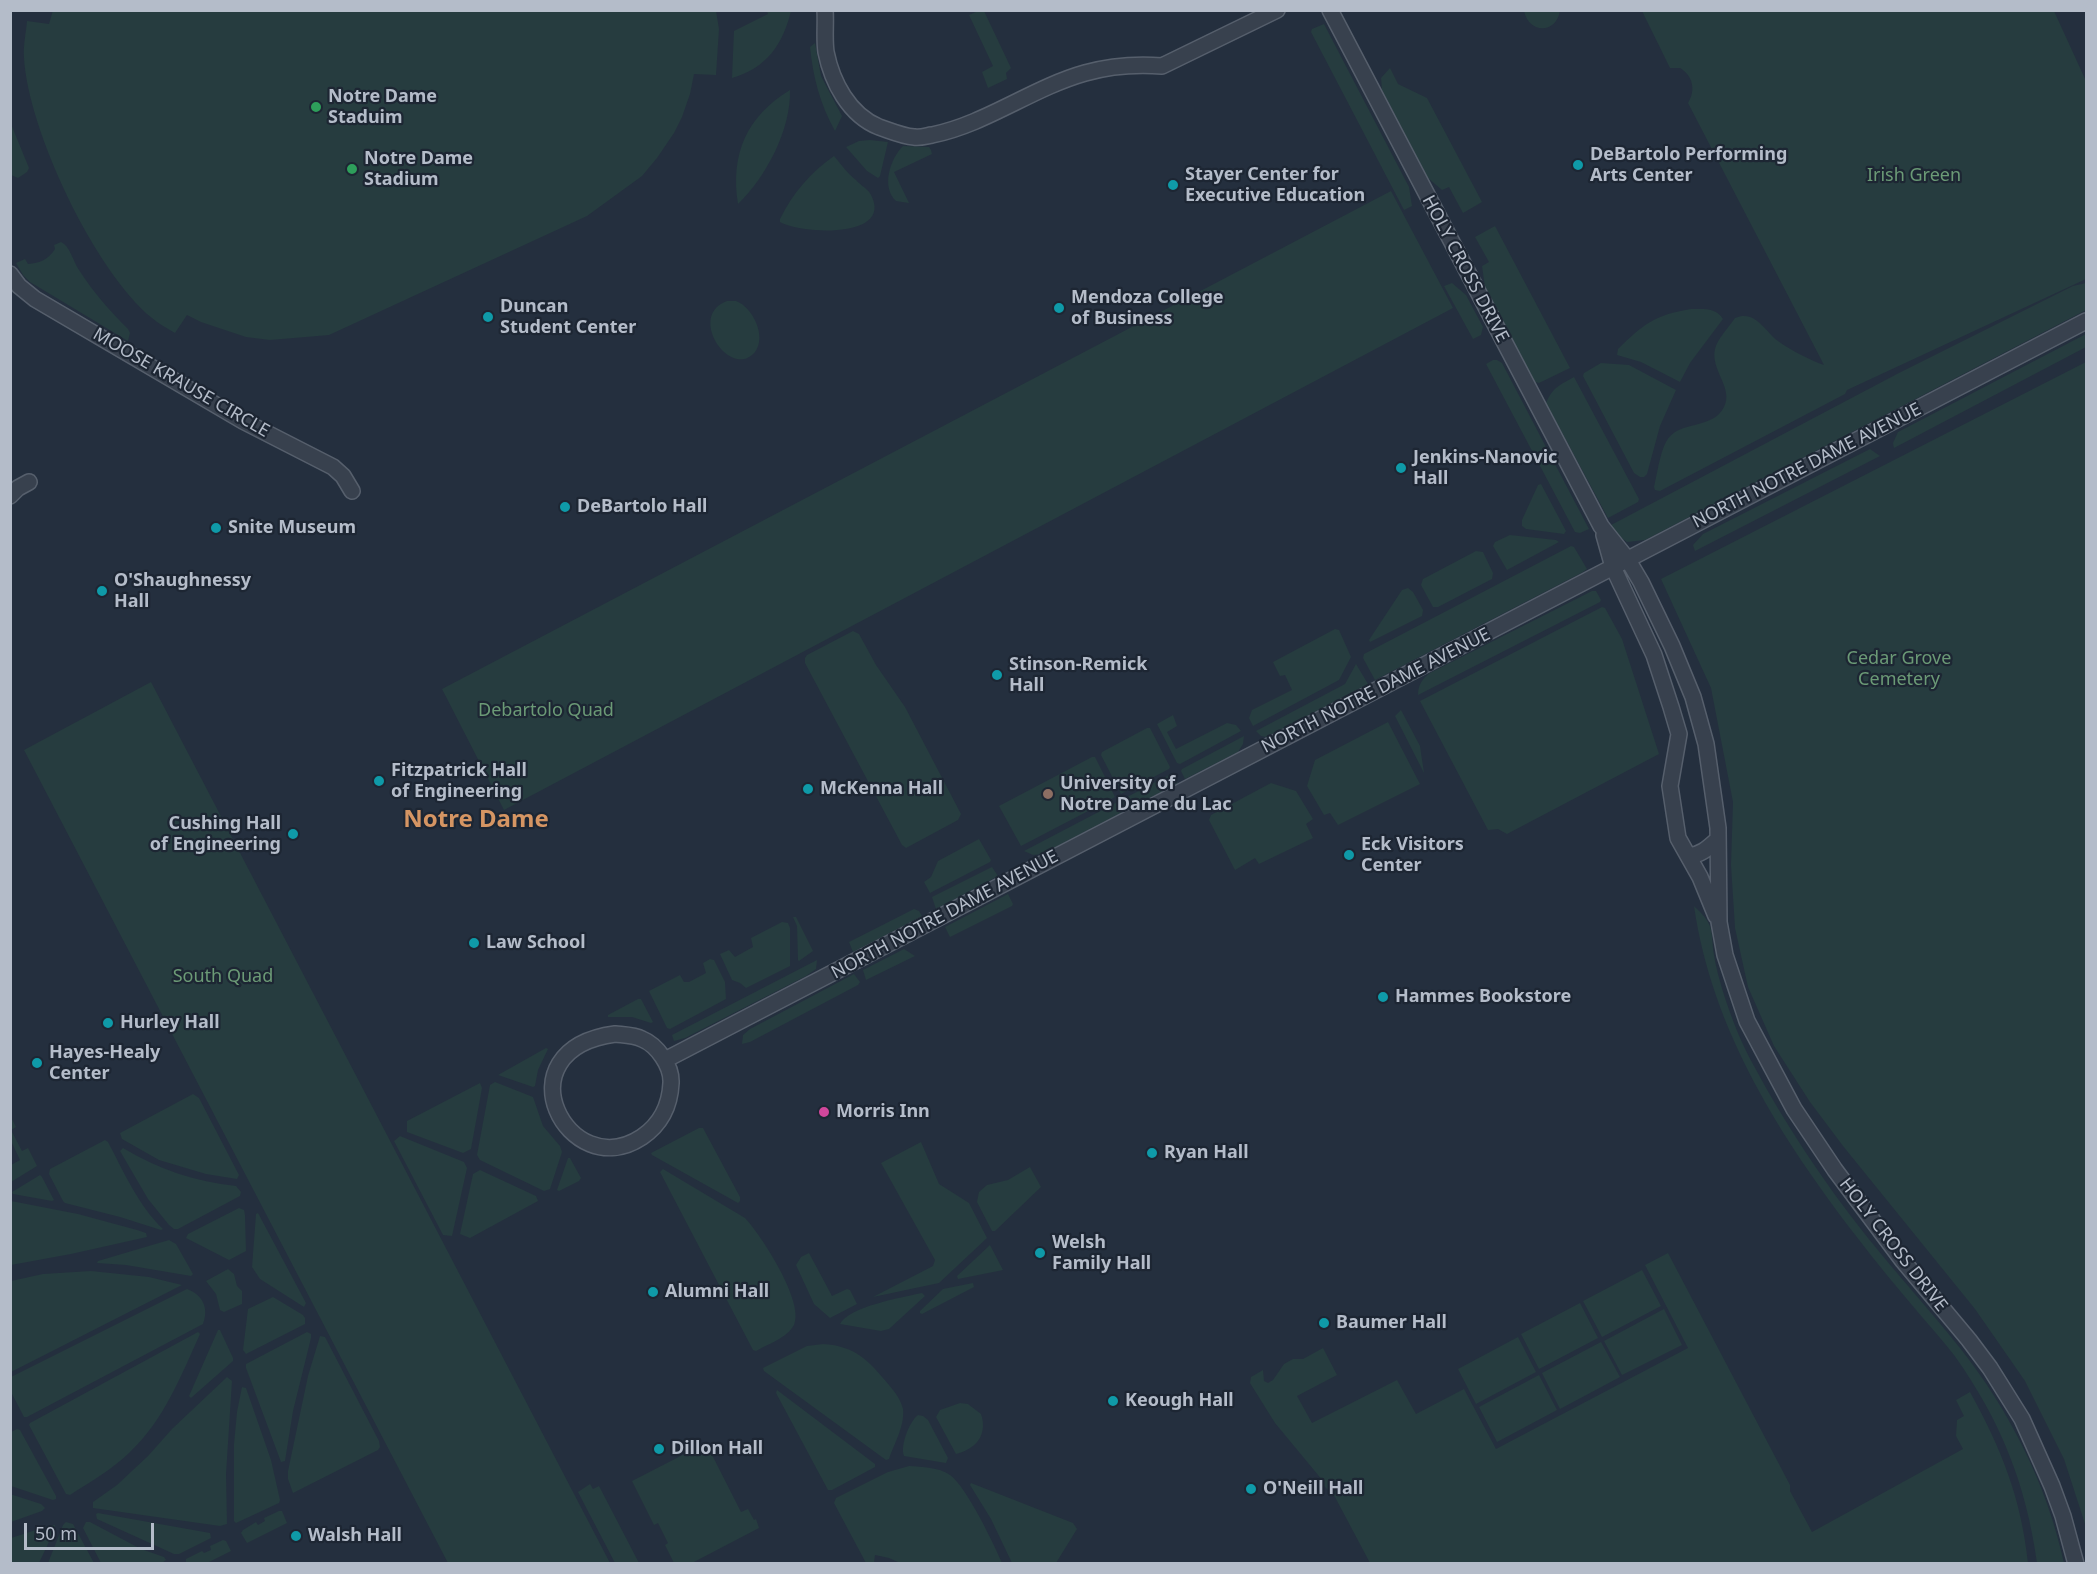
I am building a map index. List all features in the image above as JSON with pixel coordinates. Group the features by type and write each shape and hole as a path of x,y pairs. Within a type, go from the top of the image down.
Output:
{"street":[{"path":"825,10 826,50 830,68 839,88 857,114 867,122 916,138 954,130 1056,83 1084,73 1141,64 1162,66 1278,10"},
{"name":"HOLY CROSS DRIVE","path":"1329,10 1601,526 1628,560 1672,646 1693,698 1706,744 1718,838 1719,922 1725,955 1746,1021 1800,1118 1847,1188 1903,1261 1969,1340 2003,1389 2031,1437 2052,1486 2076,1563"},
{"name":"MOOSE KRAUSE CIRCLE","path":"10,274 19,286 35,299 243,420 333,467 343,476 351,491"},
{"name":"NORTH NOTRE DAME AVENUE","path":"665,1060 2086,321"},
{"path":"10,496 29,482"},
{"name":"HOLY CROSS DRIVE","path":"1601,526 1613,567 1654,655 1678,734 1678,748 1670,786 1678,838 1700,877 1719,922"},
{"path":"1688,856 1705,851 1718,838"},
{"path":"615,1034 642,1038 665,1060 671,1078 670,1098 663,1117 650,1131 638,1139 615,1147 586,1142 571,1132 554,1106 552,1088 555,1072 561,1061 572,1050 586,1041 615,1034"}],"green space":[{"name":"Notre Dame Stadium","path":"53,10 716,11 719,29 716,75 694,74 682,117 657,158 642,176 587,216 329,335 270,340 246,337 187,315 175,333 152,318 130,297 109,268 68,198 51,160 28,88 24,53 27,21 49,24"},
{"path":"767,11 791,11 778,44 772,53 755,68 732,78 734,31 768,14"},
{"path":"984,11 1011,68 1006,73 1007,79 988,88 982,72 993,66 969,15"},
{"path":"1524,11 1560,11 1558,19 1553,24 1542,28 1531,24"},
{"name":"Irish Green","path":"1642,11 2054,11 2086,81 2086,279 1847,390 1845,394 1660,491 1655,490 1662,452 1671,435 1678,430 1712,419 1724,407 1726,393 1714,357 1716,345 1735,318 1748,316 1754,319 1783,344 1824,365 1688,103 1692,93 1692,84 1688,75 1680,68 1670,68"},
{"path":"1324,24 1409,187 1412,206 1404,210 1311,32 1312,29"},
{"path":"815,43 821,76 842,116 835,131 825,111 815,80 810,47"},
{"path":"1390,68 1398,84 1427,98 1482,202 1463,213 1449,187 1442,190 1428,178 1382,90 1381,78"},
{"path":"790,90 786,121 775,152 758,180 738,204 737,169 745,138 763,112"},
{"path":"11,124 29,168 18,178 11,175"},
{"path":"859,141 888,142 878,178 867,171 846,147"},
{"path":"903,146 929,147 932,154 894,172 909,203 896,201 891,195 888,181 894,158"},
{"path":"834,156 871,194 874,211 868,220 857,227 841,230 805,229 780,222 796,192 817,169"},
{"name":"Debartolo Quad","path":"1391,191 1453,308 504,810 442,689"},
{"path":"1495,226 1570,368 1539,383 1535,382 1485,287 1482,266 1489,262 1475,237"},
{"path":"61,242 69,250 90,286 128,329 130,333 128,341 30,282 23,275 16,263 25,259 28,264 43,260 50,256 55,249 54,245"},
{"path":"1452,283 1466,295 1483,327 1481,335 1473,339 1444,286"},
{"path":"2086,283 2086,310 1645,540 1627,542 1616,534 1611,525 1897,374 2073,286"},
{"path":"727,301 736,301 748,309 759,331 758,346 755,352 745,359 735,358 725,353 717,343 712,331 711,319 715,309"},
{"path":"1691,309 1717,312 1723,319 1690,363 1680,382 1641,362 1617,355 1618,349 1650,322 1668,314"},
{"path":"2086,334 2086,347 1894,448 1893,443 1898,432"},
{"path":"1493,360 1502,363 1589,529 1580,533 1575,532 1486,364"},
{"name":"Cedar Grove Cemetery","path":"2086,362 2086,1527 2064,1459 2025,1381 1975,1309 1810,1102 1774,1046 1748,987 1735,928 1731,865 1733,802 1711,688 1661,579"},
{"path":"1601,363 1629,365 1676,390 1660,426 1647,474 1644,477 1634,473 1583,376 1584,373"},
{"path":"1574,377 1639,499 1638,502 1608,518 1546,403 1554,390"},
{"path":"1870,449 1880,456 1695,551 1693,545 1703,534"},
{"path":"1541,484 1566,531 1564,534 1526,529 1522,526 1522,520 1538,485"},
{"path":"1510,535 1559,542 1507,570 1493,546 1495,542"},
{"path":"1571,546 1574,547 1587,569 1583,572 1375,680 1363,658 1364,654"},
{"path":"1476,551 1483,552 1493,573 1492,579 1438,607 1433,607 1421,585 1423,579"},
{"path":"1408,588 1413,592 1423,610 1422,616 1370,642 1369,640 1402,590"},
{"path":"1596,591 1600,602 1418,695 1421,682 1430,673"},
{"path":"1602,607 1605,608 1622,639 1659,754 1507,834 1498,829 1488,830 1420,701"},
{"path":"1335,629 1339,630 1351,657 1339,680 1253,726 1249,718 1252,710 1292,690 1285,675 1280,676 1273,662"},
{"path":"853,631 859,634 876,665 905,707 961,814 958,820 906,848 902,845 805,663 807,655"},
{"path":"1356,664 1368,684 1267,737 1261,736 1256,731 1345,684"},
{"name":"South Quad","path":"151,682 610,1563 448,1563 24,750"},
{"path":"1401,710 1420,746 1424,773 1395,716"},
{"path":"1173,715 1177,726 1167,732 1176,749 1227,723 1236,725 1241,731 1180,764 1177,763 1157,724"},
{"path":"1388,722 1420,784 1338,825 1330,813 1324,815 1307,786 1315,760"},
{"path":"1150,728 1170,767 1121,794 1101,755 1102,752"},
{"path":"1244,736 1243,744 1238,752 1185,779 1182,769"},
{"path":"1095,757 1115,797 1021,846 999,806"},
{"path":"1171,774 1178,783 1042,854 1033,855 1024,851"},
{"path":"1271,783 1296,791 1313,819 1306,824 1313,838 1259,864 1255,858 1235,870 1209,820 1211,815"},
{"path":"979,839 990,862 930,893 924,882 931,877 938,861"},
{"path":"992,867 998,876 936,909 932,897"},
{"path":"1008,894 1012,906 950,937 945,927"},
{"path":"1694,906 1709,924 1716,965 1727,1004 1745,1049 1766,1088 1819,1173 1876,1248 1960,1348 1995,1397 2037,1477 2048,1505 2064,1563 2037,1563 2026,1506 2009,1454 1971,1380 1954,1355 1880,1267 1828,1199 1802,1161 1754,1081 1733,1040 1716,997 1703,952"},
{"path":"914,909 922,916 853,952 849,942"},
{"path":"793,917 796,917 813,951 799,961 797,926"},
{"path":"782,922 788,923 790,928 790,966 746,988 732,980 720,954 729,950 735,957 753,947 751,938"},
{"path":"904,949 915,956 866,980 863,970"},
{"path":"710,959 714,960 725,982 726,999 670,1029 667,1028 649,991 680,975 684,982 689,982 706,973 703,963"},
{"path":"817,960 816,969 806,976 685,1038 674,1041 672,1035"},
{"path":"854,974 860,982 858,985 750,1042 742,1044 743,1035 750,1029"},
{"path":"641,999 653,1022 632,1017 608,1017 608,1015"},
{"path":"546,1048 548,1049 538,1070 535,1086 498,1075"},
{"path":"495,1082 533,1097 543,1126 560,1146 562,1152 550,1189 544,1191 480,1160 477,1155 490,1085"},
{"path":"480,1083 482,1088 471,1149 463,1153 407,1132 407,1121"},
{"path":"193,1094 199,1098 239,1175 237,1179 206,1174 159,1160 122,1139 120,1133"},
{"path":"11,1117 16,1127 11,1130"},
{"path":"703,1128 740,1197 738,1203 652,1155 651,1153"},
{"path":"11,1130 22,1151 28,1148 37,1166 11,1182 11,1165 20,1160 11,1141"},
{"path":"400,1136 464,1162 467,1168 452,1236 443,1235 394,1141"},
{"path":"105,1140 146,1210 163,1229 63,1201 49,1174 50,1169"},
{"path":"921,1142 939,1184 969,1203 987,1238 939,1283 873,1297 933,1266 935,1260 881,1163"},
{"path":"123,1148 178,1173 236,1186 241,1192 240,1196 174,1229 148,1199 120,1151"},
{"path":"568,1158 581,1178 559,1191 557,1190"},
{"path":"1030,1167 1041,1187 995,1231 992,1231 977,1202 979,1192 987,1185 1008,1180"},
{"path":"663,1169 745,1218 761,1239 788,1286 796,1314 791,1330 782,1337 756,1351 753,1350 660,1172"},
{"path":"480,1170 536,1196 538,1201 470,1238 460,1234 473,1174"},
{"path":"40,1175 54,1200 13,1194 12,1192"},
{"path":"11,1201 78,1214 146,1233 147,1237 11,1265"},
{"path":"239,1208 244,1210 245,1215 246,1251 229,1260 186,1238 188,1234"},
{"path":"258,1213 306,1303 304,1307 260,1279 252,1267 256,1214"},
{"path":"169,1240 176,1244 193,1274 191,1276 126,1265 97,1263 98,1261"},
{"path":"990,1245 1003,1270 958,1279 957,1276"},
{"path":"809,1253 832,1296 847,1289 850,1290 857,1304 830,1318 814,1304 796,1265 801,1257"},
{"path":"1668,1253 1790,1485 1790,1491 1812,1532 1963,1449 1956,1436 1957,1420 1964,1416 1956,1400 1970,1392 2001,1454 2015,1496 2028,1563 1370,1563 1335,1497 1275,1423 1250,1383 1251,1377 1263,1370 1264,1381 1268,1383 1273,1380 1284,1364 1293,1359 1303,1359 1323,1348 1337,1375 1297,1396 1312,1423 1397,1380 1416,1414 1464,1389 1496,1449 1688,1348 1645,1265"},
{"path":"228,1269 234,1274 237,1286 242,1291 242,1304 224,1312 220,1310 216,1294 206,1281"},
{"path":"1642,1270 1661,1306 1602,1337 1583,1301"},
{"path":"91,1271 149,1277 182,1285 11,1372 11,1281 43,1274"},
{"path":"973,1283 974,1287 920,1313 943,1289"},
{"path":"187,1289 201,1298 205,1307 203,1324 24,1417 11,1392 11,1377"},
{"path":"922,1293 925,1296 889,1329 881,1331 840,1324 845,1318 864,1308"},
{"path":"273,1297 303,1315 305,1324 246,1354 243,1350 248,1309"},
{"path":"1580,1303 1598,1338 1539,1369 1521,1334"},
{"path":"1664,1309 1682,1345 1622,1375 1604,1341"},
{"path":"218,1330 220,1330 233,1361 191,1398 189,1396"},
{"path":"198,1332 200,1334 186,1366 153,1426 109,1470 70,1495 66,1494 30,1423"},
{"path":"307,1332 311,1334 311,1338 293,1411 285,1461 281,1462 246,1364"},
{"path":"320,1336 325,1337 380,1447 293,1493 288,1471 308,1376"},
{"path":"1518,1337 1536,1372 1476,1404 1458,1369"},
{"path":"1601,1342 1620,1377 1560,1409 1542,1373"},
{"path":"823,1344 844,1348 861,1356 882,1376 899,1399 903,1409 902,1422 889,1459 886,1460 764,1371 763,1368 807,1346"},
{"path":"1539,1375 1557,1410 1497,1442 1479,1407"},
{"path":"227,1377 232,1381 226,1474 227,1524 220,1526 93,1508 93,1502 117,1485"},
{"path":"242,1387 246,1388 271,1460 280,1500 279,1503 236,1523 234,1521 234,1444"},
{"path":"777,1390 875,1464 875,1467 828,1490 776,1393"},
{"path":"960,1403 968,1404 981,1414 983,1428 975,1445 956,1454 936,1417 940,1410"},
{"path":"918,1415 928,1420 948,1458 946,1463 904,1456 903,1446 906,1434"},
{"path":"20,1430 56,1499 11,1486 11,1432"},
{"path":"706,1443 741,1512 748,1509 754,1520 756,1519 759,1528 692,1563 674,1563 665,1545 668,1543 658,1523 654,1525 632,1481"},
{"path":"909,1466 940,1470 957,1481 979,1516 1002,1563 900,1563 875,1555 874,1563 866,1563 834,1503 836,1498 888,1472"},
{"path":"971,1483 1073,1523 1077,1529 1056,1563 1012,1563 991,1519 970,1485"},
{"path":"590,1484 593,1489 599,1486 639,1563 615,1563 578,1492"},
{"path":"10,1494 41,1504 45,1508 11,1522"},
{"path":"282,1511 287,1523 247,1543 241,1533 243,1530 256,1522 258,1525 265,1521 264,1518"},
{"path":"96,1514 210,1533 211,1538 179,1554 174,1554 97,1519"},
{"path":"66,1522 73,1524 94,1563 48,1563"},
{"path":"86,1522 141,1549 164,1557 166,1560 162,1563 101,1563 83,1528"},
{"path":"55,1525 55,1529 39,1563 11,1563 11,1538"},
{"path":"223,1540 226,1541 231,1551 207,1563 186,1563 186,1559 202,1551 204,1553 211,1550 210,1546"}],"place":[{"name":"Notre Dame Staduim","path":"316,107"},
{"name":"DeBartolo Performing Arts Center","path":"1578,165"},
{"name":"Notre Dame Stadium","path":"352,169"},
{"name":"Stayer Center for Executive Education","path":"1173,185"},
{"name":"Mendoza College of Business","path":"1059,308"},
{"name":"Duncan Student Center","path":"488,317"},
{"name":"Jenkins-Nanovic Hall","path":"1401,468"},
{"name":"DeBartolo Hall","path":"565,507"},
{"name":"Snite Museum","path":"216,528"},
{"name":"O'Shaughnessy Hall","path":"102,591"},
{"name":"Stinson-Remick Hall","path":"997,675"},
{"name":"Fitzpatrick Hall of Engineering","path":"379,781"},
{"name":"McKenna Hall","path":"808,789"},
{"name":"University of Notre Dame du Lac","path":"1048,794"},
{"name":"Cushing Hall of Engineering","path":"293,834"},
{"name":"Eck Visitors Center","path":"1349,855"},
{"name":"Law School","path":"474,943"},
{"name":"Hammes Bookstore","path":"1383,997"},
{"name":"Hurley Hall","path":"108,1023"},
{"name":"Hayes-Healy Center","path":"37,1063"},
{"name":"Morris Inn","path":"824,1112"},
{"name":"Ryan Hall","path":"1152,1153"},
{"name":"Welsh Family Hall","path":"1040,1253"},
{"name":"Alumni Hall","path":"653,1292"},
{"name":"Baumer Hall","path":"1324,1323"},
{"name":"Keough Hall","path":"1113,1401"},
{"name":"Dillon Hall","path":"659,1449"},
{"name":"O'Neill Hall","path":"1251,1489"},
{"name":"Walsh Hall","path":"296,1536"}],"district":[{"name":"Notre Dame","path":"476,820"}]}
